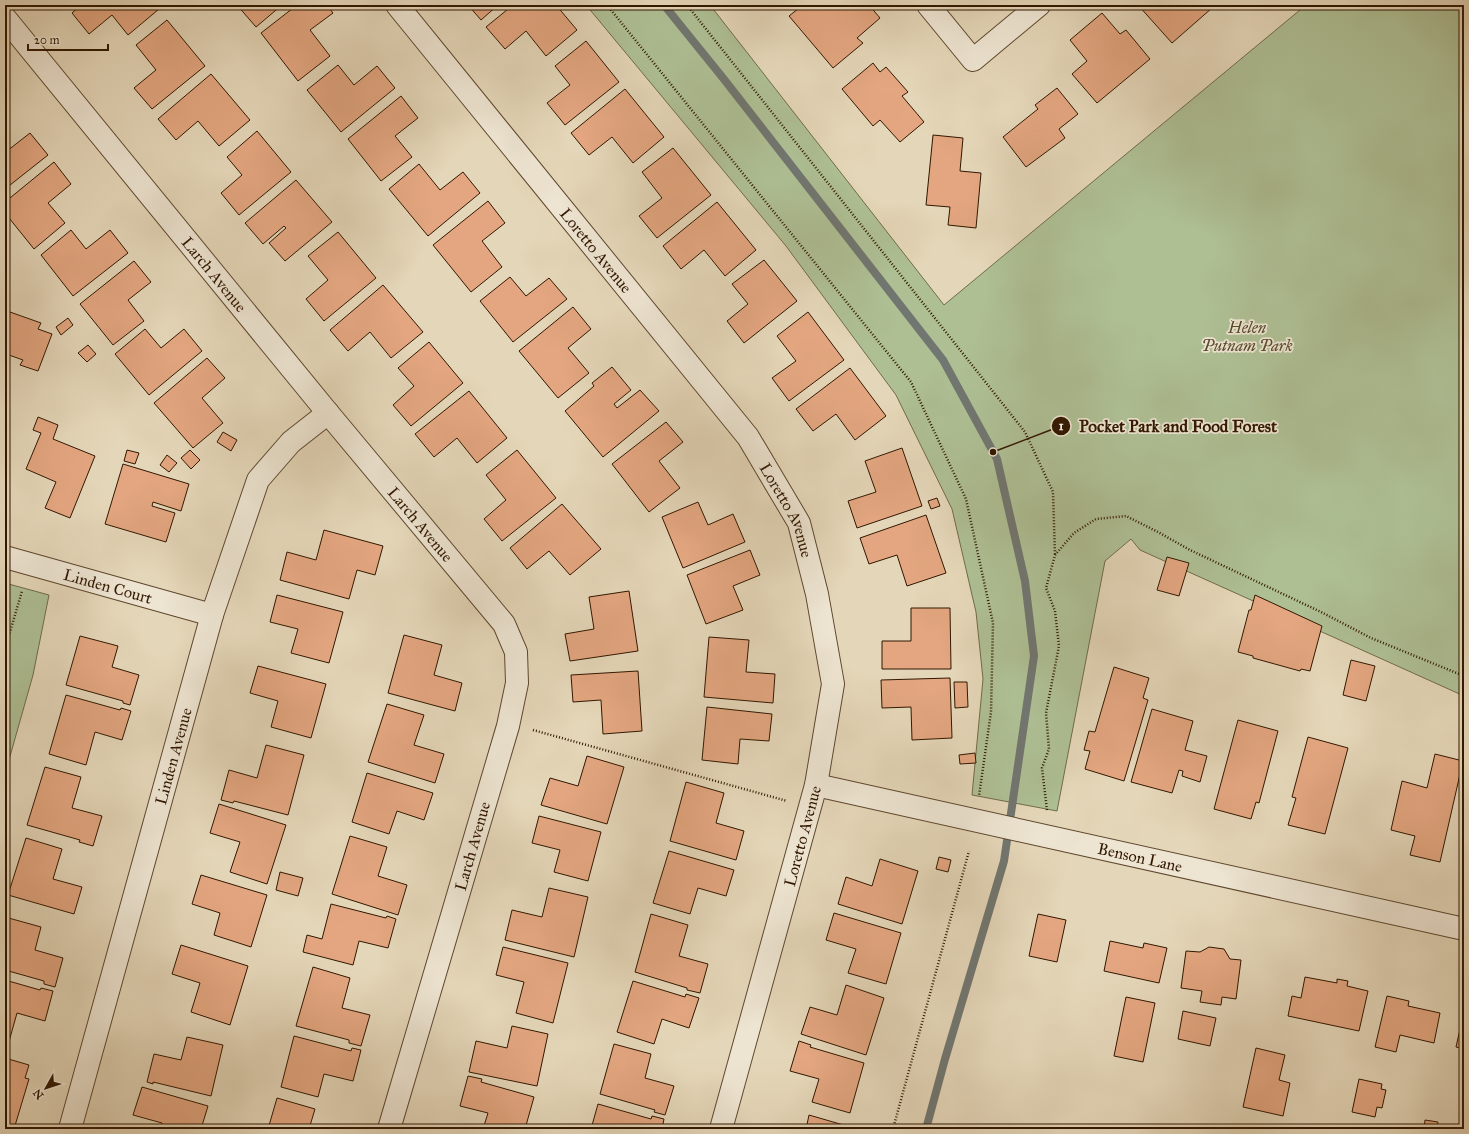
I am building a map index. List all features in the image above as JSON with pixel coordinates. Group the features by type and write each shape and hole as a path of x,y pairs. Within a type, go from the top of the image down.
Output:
{"street":[{"name":"Loretto Avenue","path":"396,5 748,437 799,523 817,594 833,684 816,785 721,1129"},
{"path":"928,5 973,60 1039,5"},
{"name":"Larch Avenue","path":"5,18 328,413 504,624 516,652 517,683 508,726 389,1129"},
{"name":"Linden Avenue","path":"70,1129 212,615 258,480 292,442 328,413"},
{"name":"Linden Court","path":"5,557 212,615"},
{"name":"Benson Lane","path":"816,785 977,811 1039,835 1464,929"}],"path":[{"path":"606,5 911,382 966,499 994,623 991,712 977,811"},
{"path":"687,5 1026,432 1053,492 1055,555 1046,588 1055,611 1059,646 1046,713 1049,749 1042,768 1046,806 1048,811"},
{"path":"1055,555 1074,533 1096,518 1126,516 1190,550 1321,612 1371,638 1464,676"},
{"path":"5,641 10,632 22,590"},
{"path":"533,730 787,801"},
{"path":"893,1129 969,851"}],"green space":[{"name":"Helen Putnam Park","path":"586,5 710,5 944,305 1306,5 1464,5 1464,696 1140,550 1131,539 1105,561 1057,811 972,795 983,679 976,612 952,509 896,395 786,246"},
{"path":"5,583 49,595 33,675 5,774"}],"building":[{"path":"81,5 155,5 159,9 128,35 112,15 89,34 72,13"},
{"path":"237,5 282,5 256,27"},
{"path":"297,5 327,5 333,13 310,30 330,56 298,81 261,33"},
{"path":"468,5 498,5 481,20"},
{"path":"513,5 556,5 577,30 546,56 526,31 505,49 486,27"},
{"path":"803,5 869,5 880,18 857,38 863,43 833,68 789,16"},
{"path":"1138,5 1210,5 1212,8 1172,43"},
{"path":"1102,13 1120,34 1126,30 1150,59 1097,103 1072,74 1087,61 1070,40"},
{"path":"167,20 205,66 152,109 134,88 156,70 136,45"},
{"path":"586,41 619,82 565,125 547,103 570,85 555,66"},
{"path":"873,63 880,72 886,67 908,92 902,96 924,122 900,142 880,120 873,126 842,89"},
{"path":"338,65 354,85 377,66 395,88 341,132 307,90"},
{"path":"211,74 250,120 219,146 198,121 176,140 158,119"},
{"path":"1057,88 1078,114 1059,129 1065,138 1026,167 1003,137 1038,109 1035,105"},
{"path":"625,89 664,137 633,163 612,137 589,155 571,133"},
{"path":"401,96 418,118 395,136 412,157 381,181 348,139"},
{"path":"257,131 291,172 239,215 221,193 242,175 227,157"},
{"path":"30,133 48,155 5,189 5,149 7,151"},
{"path":"933,135 963,138 960,171 981,173 976,228 948,225 950,207 926,205"},
{"path":"673,148 711,195 657,238 639,216 662,198 642,172"},
{"path":"54,162 71,184 48,203 65,223 34,249 5,213 5,202"},
{"path":"419,164 440,190 463,172 480,193 428,236 389,189"},
{"path":"296,180 332,222 285,261 269,243 286,228 284,226 263,244 245,223"},
{"path":"488,201 505,223 482,241 502,267 471,292 433,245"},
{"path":"717,202 756,250 725,276 704,250 681,269 663,246"},
{"path":"71,230 86,249 110,230 128,253 73,296 41,255"},
{"path":"338,232 376,278 324,321 306,299 328,280 308,256"},
{"path":"764,260 797,301 744,343 727,321 748,304 732,284"},
{"path":"134,261 151,282 128,300 144,321 113,345 80,304"},
{"path":"510,277 526,296 549,278 567,299 513,342 480,301"},
{"path":"383,285 423,332 391,358 370,332 348,351 330,330"},
{"path":"573,307 591,329 568,348 589,373 558,398 519,351"},
{"path":"10,312 41,323 38,329 52,334 38,371 20,365 23,360 9,355 5,392 5,327"},
{"path":"808,312 844,360 789,401 772,378 796,361 777,336"},
{"path":"68,318 73,325 61,335 56,327"},
{"path":"145,329 161,348 184,329 202,351 149,395 115,354"},
{"path":"429,342 463,383 411,426 393,405 414,386 398,368"},
{"path":"88,345 96,354 87,362 78,353"},
{"path":"207,358 225,378 202,398 223,423 193,448 154,403"},
{"path":"612,367 631,390 614,404 617,408 640,390 659,411 603,457 565,411 594,386 592,383"},
{"path":"850,368 886,416 855,440 836,414 813,431 796,409"},
{"path":"469,391 507,438 477,463 457,438 434,457 415,434"},
{"path":"38,417 58,425 53,439 95,456 70,518 45,508 56,482 26,469 41,433 33,430"},
{"path":"666,422 683,442 659,461 680,488 649,512 612,464"},
{"path":"223,432 237,440 231,451 217,442"},
{"path":"902,448 922,506 857,528 848,501 876,492 865,461"},
{"path":"127,450 139,453 135,464 124,461"},
{"path":"190,450 200,460 191,469 181,458"},
{"path":"517,450 556,498 502,541 484,519 506,500 486,475"},
{"path":"167,455 177,463 169,472 160,465"},
{"path":"123,464 189,484 181,511 153,502 152,506 175,513 166,542 105,524"},
{"path":"937,498 940,506 931,509 928,501"},
{"path":"698,502 708,525 733,514 745,542 683,568 662,517"},
{"path":"562,504 601,549 570,575 549,551 527,569 510,548"},
{"path":"926,515 946,573 907,586 897,555 869,564 860,538"},
{"path":"324,530 383,546 375,575 357,570 349,599 280,580 287,552 316,560"},
{"path":"750,550 760,575 733,586 743,610 706,624 687,575"},
{"path":"1167,557 1189,563 1179,596 1157,590"},
{"path":"629,591 638,651 570,661 565,634 594,629 589,597"},
{"path":"277,595 343,612 329,663 291,653 298,629 270,622"},
{"path":"1255,595 1322,626 1310,671 1301,669 1300,671 1253,658 1253,656 1238,652 1249,610 1251,610"},
{"path":"911,608 950,608 951,669 882,669 882,641 911,641"},
{"path":"404,635 442,645 434,675 462,683 455,711 388,693"},
{"path":"80,636 118,646 112,667 139,675 130,705 123,703 123,701 66,685"},
{"path":"709,637 749,640 746,672 775,674 773,703 704,697"},
{"path":"1351,660 1375,666 1366,701 1343,695"},
{"path":"258,666 326,684 311,738 271,727 278,701 250,693"},
{"path":"1114,667 1149,678 1143,698 1148,700 1124,781 1085,769 1090,751 1084,750 1089,731 1095,732"},
{"path":"638,671 642,731 603,734 601,700 573,702 571,675"},
{"path":"950,678 952,738 912,740 911,707 882,708 881,680"},
{"path":"954,682 967,682 968,707 955,708"},
{"path":"66,695 120,710 121,708 131,711 122,740 95,732 86,765 49,754"},
{"path":"387,704 424,715 414,745 444,754 435,783 368,762"},
{"path":"707,707 772,714 769,741 740,739 738,764 702,760"},
{"path":"1152,709 1193,721 1185,750 1207,756 1200,782 1182,776 1183,771 1179,770 1172,793 1131,782"},
{"path":"1238,720 1278,731 1259,803 1256,802 1251,819 1214,809"},
{"path":"1308,737 1348,748 1325,834 1288,825 1296,798 1292,797"},
{"path":"266,745 304,755 288,815 234,801 233,803 221,800 229,770 257,778"},
{"path":"975,753 976,763 960,764 959,755"},
{"path":"1435,754 1463,761 1440,862 1410,855 1415,836 1391,830 1402,781 1427,788"},
{"path":"587,756 624,767 607,824 541,805 550,778 578,786"},
{"path":"45,767 81,777 72,808 102,816 93,846 79,842 80,840 27,825"},
{"path":"367,773 433,793 424,820 397,811 389,834 352,822"},
{"path":"686,782 724,793 716,823 744,831 736,860 670,841"},
{"path":"219,804 286,825 267,884 230,872 240,842 210,833"},
{"path":"539,816 601,832 588,881 554,872 560,850 532,843"},
{"path":"350,836 387,847 378,876 407,885 398,915 332,894"},
{"path":"26,838 62,849 53,879 82,887 74,914 8,895"},
{"path":"669,851 734,870 726,896 698,888 690,914 653,903"},
{"path":"939,857 951,860 948,872 936,869"},
{"path":"880,859 918,871 902,924 838,904 846,877 872,886"},
{"path":"280,872 303,878 298,896 276,890"},
{"path":"201,875 267,895 251,947 214,935 220,913 192,904"},
{"path":"549,888 588,897 574,957 505,940 512,910 542,917"},
{"path":"331,904 386,918 387,916 396,919 388,948 359,941 353,965 303,952 307,935 322,939"},
{"path":"834,913 901,933 886,984 848,973 856,949 826,940"},
{"path":"651,914 688,925 679,956 708,964 700,993 635,972"},
{"path":"1038,914 1066,920 1057,962 1029,956"},
{"path":"5,917 41,927 35,950 63,958 55,987 44,984 44,981 5,970"},
{"path":"1110,941 1143,948 1144,943 1167,948 1159,983 1104,971"},
{"path":"181,945 248,966 230,1025 191,1012 200,983 172,974"},
{"path":"503,947 568,963 553,1023 516,1013 524,982 496,975"},
{"path":"1209,947 1224,949 1230,959 1241,960 1236,999 1222,997 1221,1005 1200,1002 1202,991 1181,988 1186,951 1200,952"},
{"path":"313,967 350,978 342,1008 370,1015 361,1046 349,1043 349,1040 296,1026"},
{"path":"1305,977 1337,983 1337,979 1348,981 1347,986 1368,991 1359,1031 1288,1016 1292,996 1301,998"},
{"path":"5,980 40,990 41,988 53,991 45,1021 17,1013 8,1045 5,1044"},
{"path":"633,981 685,997 686,994 699,998 689,1028 662,1019 654,1044 617,1032"},
{"path":"846,985 884,998 866,1055 801,1034 810,1007 837,1015"},
{"path":"1387,996 1409,1001 1408,1006 1440,1013 1434,1043 1400,1035 1396,1052 1375,1047"},
{"path":"1126,997 1155,1003 1143,1062 1114,1056"},
{"path":"1183,1011 1216,1018 1210,1046 1178,1039"},
{"path":"1464,1016 1464,1049 1456,1047"},
{"path":"512,1026 548,1034 537,1086 469,1072 476,1041 507,1048"},
{"path":"294,1036 351,1051 352,1048 361,1050 353,1081 324,1074 318,1097 281,1087"},
{"path":"187,1037 223,1045 211,1096 153,1082 153,1084 147,1082 154,1054 181,1060"},
{"path":"799,1041 811,1045 810,1047 864,1063 850,1113 812,1102 819,1079 790,1071"},
{"path":"614,1044 651,1054 645,1078 674,1086 665,1115 654,1112 655,1110 600,1094"},
{"path":"1256,1048 1285,1055 1279,1080 1290,1083 1283,1116 1243,1107"},
{"path":"5,1058 29,1065 25,1078 29,1079 14,1129 5,1129"},
{"path":"468,1076 482,1079 481,1082 534,1097 525,1129 483,1129 488,1113 460,1106"},
{"path":"1359,1079 1382,1084 1381,1089 1386,1090 1382,1108 1377,1107 1375,1117 1352,1112"},
{"path":"142,1087 208,1106 201,1129 160,1129 162,1123 133,1115"},
{"path":"277,1098 315,1109 309,1129 268,1129"},
{"path":"598,1104 651,1119 652,1116 664,1119 662,1129 591,1129"},
{"path":"809,1115 847,1126 846,1129 806,1129"},
{"path":"1425,1120 1438,1122 1437,1129 1424,1129"}],"waterway":[{"path":"664,5 723,78 943,360 997,459 1025,581 1034,656 1004,861 945,1059 926,1129"}],"place":[{"name":"Pocket Park and Food Forest","path":"993,452"}]}
